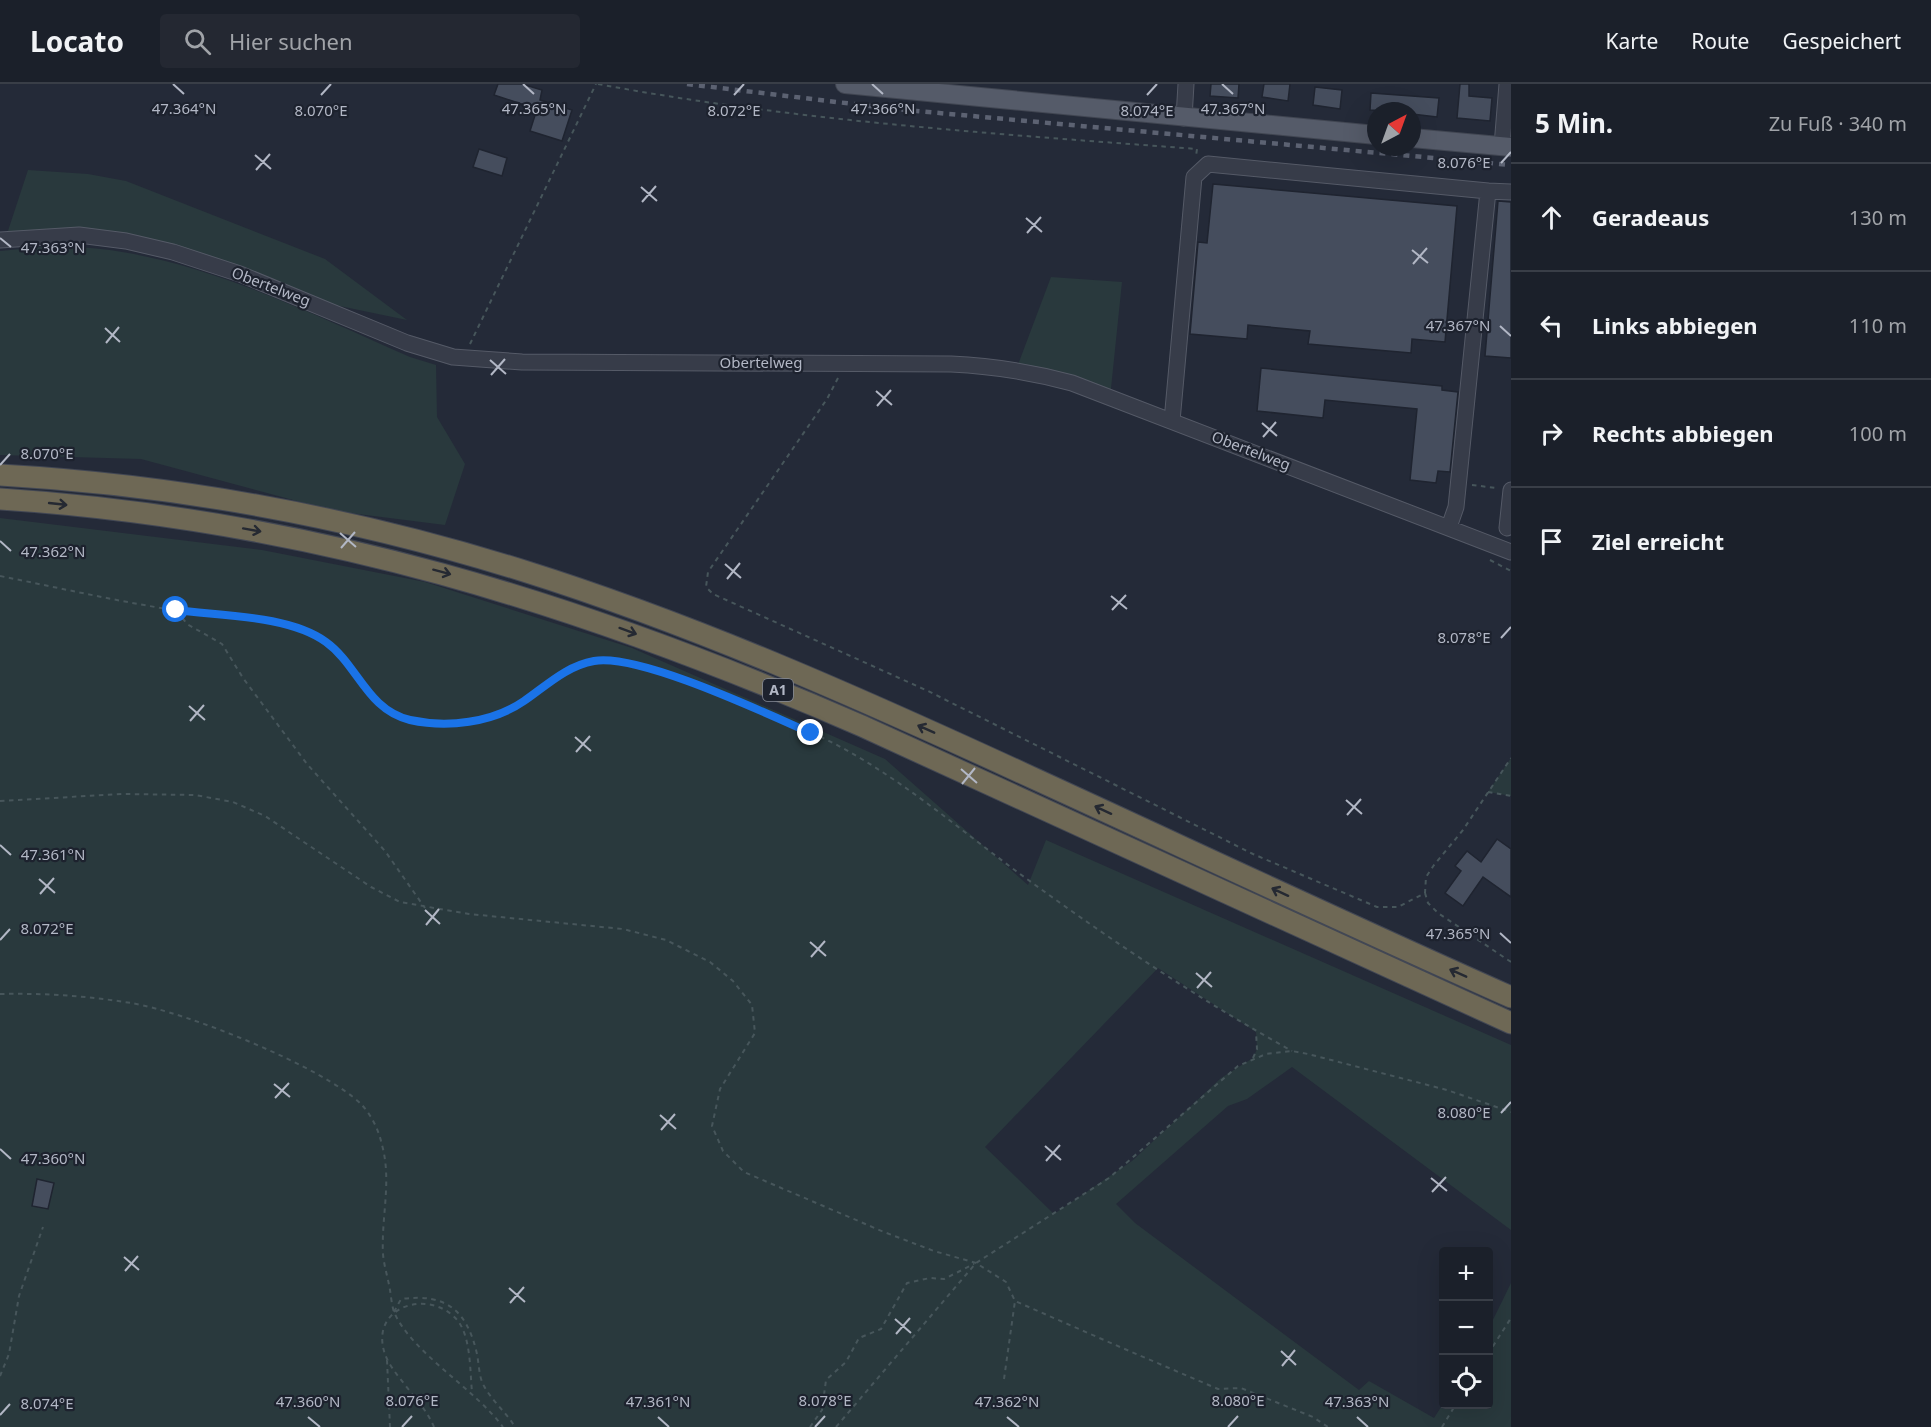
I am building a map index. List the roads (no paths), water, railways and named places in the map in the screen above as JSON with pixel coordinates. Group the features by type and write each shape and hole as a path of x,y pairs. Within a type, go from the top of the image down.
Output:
{"highway":[{"name":"A1","path":"0,475 158,491 306,516 469,555 629,606 734,646 872,704 1511,997"},
{"name":"A1","path":"0,499 153,514 336,546 479,583 620,628 862,726 1511,1023"}],"main road":[{"path":"845,84 912,87 1184,118 1367,134"},
{"path":"1421,139 1506,147"}],"street":[{"path":"1184,118 1186,84"},
{"path":"1506,147 1507,84"},
{"path":"1172,421 1194,177 1208,164 1511,192"},
{"path":"1449,527 1456,507 1459,484 1488,190"},
{"name":"Obertelweg","path":"0,240 80,235 126,241 173,252 273,286 407,343 467,358 522,362 951,364 1016,370 1072,383 1511,552"},
{"path":"1507,528 1511,490"}],"railway":[{"path":"687,84 895,109 1511,165"}]}
